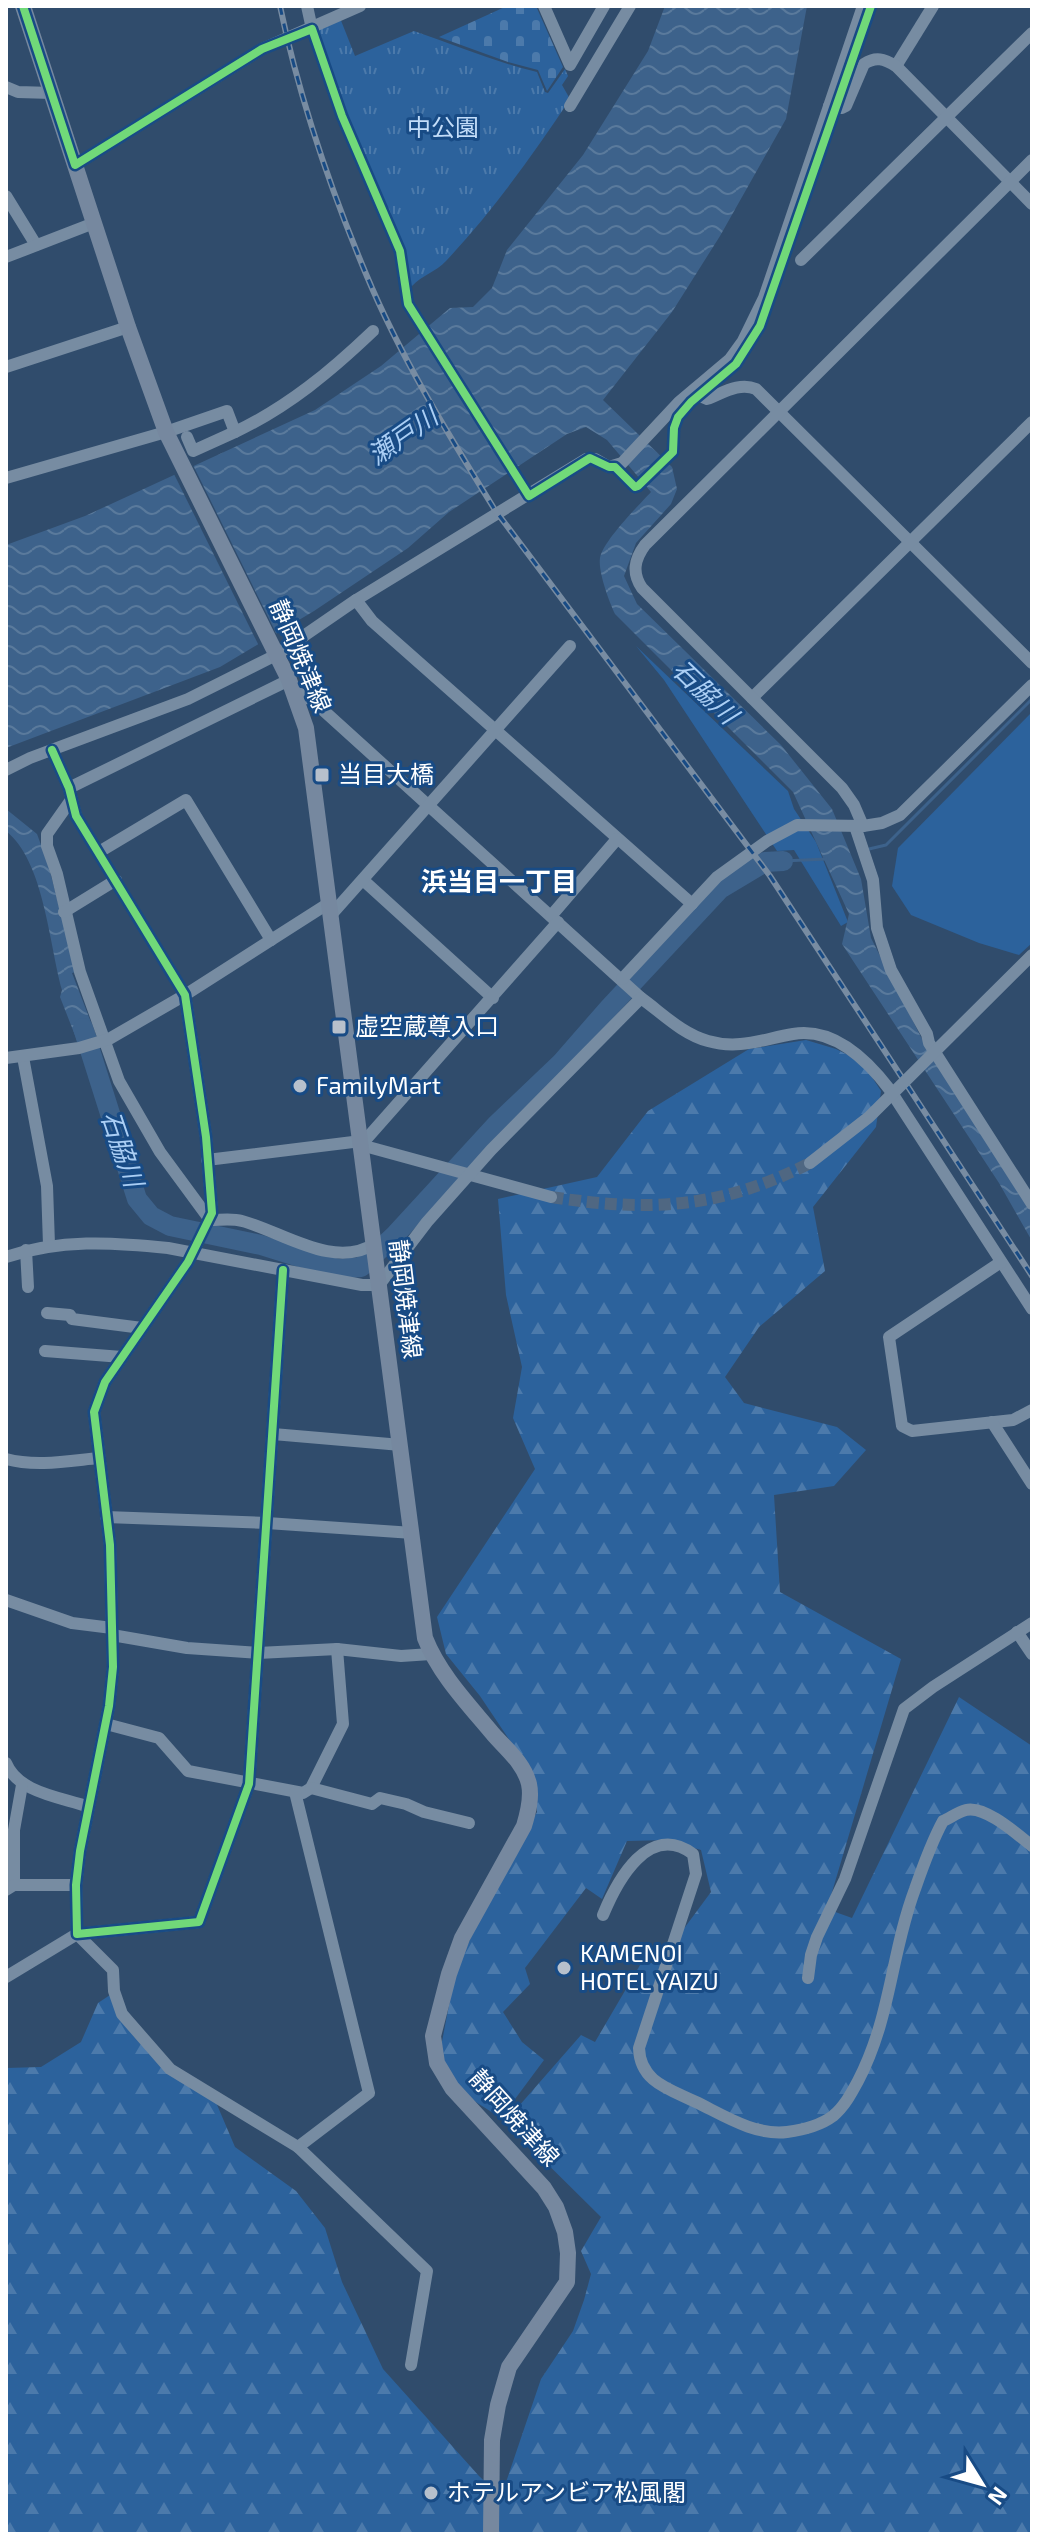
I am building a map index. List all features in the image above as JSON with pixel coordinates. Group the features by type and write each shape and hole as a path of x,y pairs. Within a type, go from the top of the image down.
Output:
{"main road":[{"name":"静岡焼津線","path":"23,6 128,327 174,437 291,685 306,728 425,1638 431,1654 522,1766 529,1785 529,1809 524,1826 462,1938 433,2036 437,2063 452,2088 544,2188 556,2207 568,2253 567,2282 509,2367 501,2393 492,2440 491,2534"}],"street":[{"path":"307,6 312,29"},
{"path":"75,165 262,49 360,6"},
{"path":"544,6 570,65 604,6"},
{"path":"570,106 630,6"},
{"path":"6,770 188,699 275,651 586,459 595,459 609,467 622,463 679,402 730,359 753,323 863,6"},
{"path":"896,66 933,6"},
{"path":"801,260 1032,33"},
{"path":"829,106 846,106 864,64 879,58 896,66 1032,204"},
{"path":"6,99 12,89 52,93"},
{"path":"1032,160 645,545 635,564 635,573 642,588 842,788 854,805 860,842 873,880 877,928 891,970 929,1043 1032,1204"},
{"path":"6,196 36,245"},
{"path":"6,257 94,223"},
{"path":"6,367 128,327"},
{"path":"174,437 193,451 260,420 335,367 373,331"},
{"path":"695,389 707,399 734,388 749,386 763,394 1032,663"},
{"path":"7,475 174,437 227,411 235,432"},
{"path":"752,698 1032,422"},
{"path":"356,600 372,621 692,904"},
{"path":"6,1058 79,1048 103,1041 185,995 271,940 330,909 363,880 570,646"},
{"path":"210,1220 160,1152 119,1081 80,972 57,874 47,846 47,834 70,794 291,685 313,701 641,998 676,1025 708,1041 743,1045 806,1033 830,1040 871,1066 890,1090 1032,1309"},
{"path":"622,979 717,877 767,841 797,825 859,826 882,823 900,815 1032,685"},
{"path":"52,750 76,816 185,995 212,1213 193,1254 99,1394 94,1426 110,1545 113,1667 106,1724 76,1885 77,1934 113,1970 114,1991 122,2014 170,2069 298,2147 427,2271 411,2365"},
{"path":"99,852 186,800 271,940"},
{"path":"361,1143 493,998 617,839"},
{"path":"64,912 116,880"},
{"path":"363,880 493,998"},
{"path":"810,1163 869,1117 1032,955"},
{"path":"6,1257 49,1245 140,1245 362,1285 378,1278 467,1173 641,998"},
{"path":"23,1057 47,1186 49,1245"},
{"path":"207,1160 361,1143 551,1197"},
{"path":"210,1220 244,1221 288,1240 350,1254 361,1253 374,1246"},
{"path":"26,1250 28,1287"},
{"path":"1001,1262 889,1337 902,1426 912,1431 1013,1420 1032,1410"},
{"path":"6,1977 77,1934 199,1922 249,1784 283,1270"},
{"path":"47,1313 142,1328"},
{"path":"45,1351 122,1357"},
{"path":"992,1422 1032,1484"},
{"path":"273,1434 401,1445"},
{"path":"6,1459 19,1463 42,1463 98,1458"},
{"path":"106,1517 413,1533"},
{"path":"6,1600 72,1623 187,1648 258,1653 337,1649 401,1656 431,1654"},
{"path":"808,1978 817,1937 845,1879 904,1709 1032,1623"},
{"path":"1017,1632 1032,1654"},
{"path":"106,1724 159,1738 188,1771 303,1793 311,1788 343,1724 337,1649"},
{"path":"6,1763 10,1773 22,1785 89,1807"},
{"path":"22,1785 14,1830 10,1888 76,1885"},
{"path":"311,1788 372,1804 380,1798 469,1823"},
{"path":"295,1792 369,2093 298,2147"},
{"path":"603,1915 614,1888 634,1861 648,1849 674,1845 693,1854 696,1874 639,2048 640,2059 646,2075 664,2087 750,2128 786,2133 835,2115 849,2098 867,2063 884,2019 915,1887 943,1821 968,1809 983,1812 1032,1846"}],"green space":[{"path":"507,6 536,6 563,67 547,91 538,70 439,37"},
{"name":"中公園","path":"340,18 355,56 414,31 537,72 548,93 565,69 568,76 562,85 570,99 511,183 446,261 412,286 408,285 404,249 345,114 317,28"},
{"path":"636,646 788,791 794,809 816,842 848,922 841,926 794,850 777,851 664,680"},
{"path":"1032,712 1032,943 1019,955 979,943 911,915 892,886 898,848"},
{"path":"806,1040 836,1049 862,1062 881,1091 876,1127 813,1207 825,1271 759,1327 725,1377 744,1403 837,1427 866,1450 834,1486 774,1495 780,1592 901,1659 827,1909 852,1918 959,1697 1032,1746 1032,2534 6,2534 6,2068 41,2067 81,2042 98,2003 110,1995 134,2036 215,2100 235,2147 296,2191 325,2228 342,2282 383,2369 501,2497 541,2379 573,2331 591,2274 581,2251 601,2217 505,2122 581,2035 595,2042 643,1960 657,1965 711,1892 701,1850 667,1840 627,1841 602,1899 586,1888 525,1968 530,1984 503,2012 522,2042 544,2060 501,2118 460,2092 439,2057 456,1969 537,1812 533,1775 480,1696 446,1654 437,1617 535,1469 513,1418 522,1367 506,1295 498,1199 597,1177 648,1111 749,1049"}],"water":[{"name":"瀬戸川","path":"665,6 807,6 786,119 720,236 672,312 603,400 672,467 677,489 671,504 636,543 624,576 637,604 781,745 832,809 861,879 871,938 924,1043 1032,1212 1032,1241 999,1183 842,944 849,914 793,792 615,614 602,578 600,558 614,533 651,492 607,440 586,427 567,434 449,512 408,548 314,611 220,667 6,748 6,545 85,516 315,410 381,366 450,308 473,307 492,288 507,250 583,155 648,51"},
{"path":"6,809 37,834 48,864 76,972 72,973 97,1038 78,1043 60,997 62,990 37,882 19,845 6,831"}],"pier":[{"path":"191,461 278,637 260,648 172,470"}],"waterway":[{"path":"869,849 886,845 1032,699"},
{"path":"783,861 826,859"},
{"name":"石脇川","path":"83,1028 137,1199 151,1216 170,1226 261,1245 338,1269 361,1267 395,1235 496,1125 561,1063 720,889 765,862 783,861"}],"tunnel":[{"path":"551,1197 620,1204 684,1203 745,1190 810,1163"}],"railway":[{"path":"280,6 306,108 353,242 379,305 442,424 495,510 770,876 1032,1276"}],"cycle path":[{"path":"23,6 75,165 262,49 312,29 342,116 400,251 408,304 529,496 590,458 615,467 635,487 638,486 673,452 674,428 678,417 736,364 760,326 871,6"},
{"path":"52,750 69,788 76,816 185,995 206,1137 212,1213 188,1262 105,1382 94,1412 110,1545 113,1667 109,1706 80,1851 76,1885 77,1934 199,1922 249,1784 283,1270"}],"place":[{"name":"当目大橋","path":"322,775"},
{"name":"虚空蔵尊入口","path":"339,1027"},
{"name":"FamilyMart","path":"300,1086"},
{"name":"KAMENOI HOTEL YAIZU","path":"564,1968"},
{"name":"ホテルアンビア松風閣","path":"431,2493"}],"district":[{"name":"浜当目一丁目","path":"499,882"}]}
